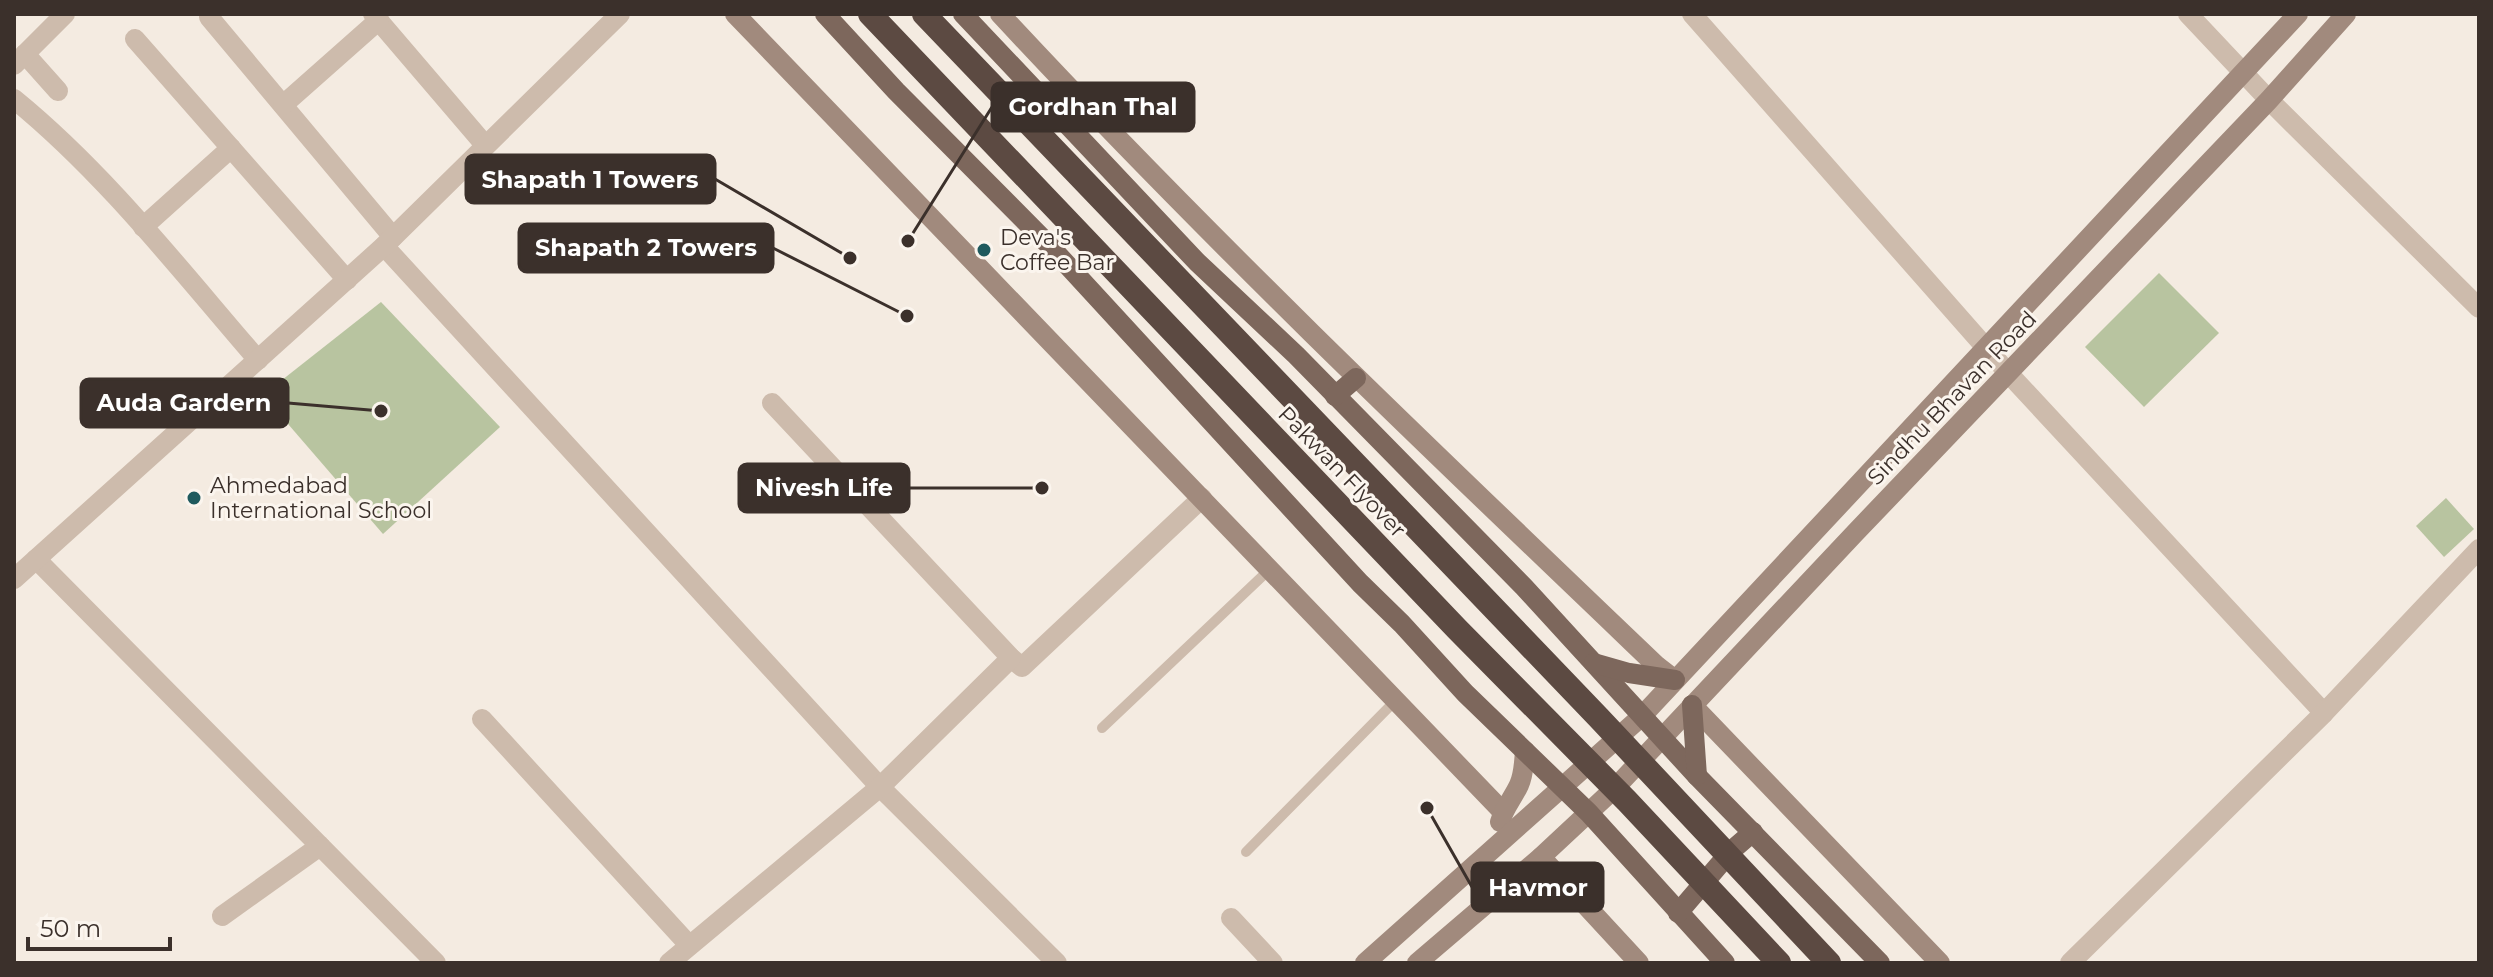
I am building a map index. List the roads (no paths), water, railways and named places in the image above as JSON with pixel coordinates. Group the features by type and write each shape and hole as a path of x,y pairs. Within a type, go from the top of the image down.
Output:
{"highway":[{"name":"Pakwan Flyover","path":"870,14 1779,963"},
{"name":"Pakwan Flyover","path":"924,14 1599,718 1829,963"}],"main road":[{"path":"735,14 1503,812"},
{"path":"825,14 896,91 1047,243 1465,693 1589,813 1725,963"},
{"path":"1000,14 1356,378 1675,680"},
{"name":"Sindhu Bhavan Road","path":"1365,963 1642,716 2298,14"},
{"name":"Sindhu Bhavan Road","path":"1417,963 1541,857 1664,738 2269,100 2346,14"},
{"path":"971,17 1197,262 1296,355 1524,587 1697,776 1880,963"},
{"path":"1335,396 1356,378"},
{"path":"1594,663 1629,673 1675,680"},
{"path":"1692,705 1697,776"},
{"path":"1692,705 1940,963"},
{"path":"1492,849 1503,812 1524,770 1525,751"},
{"path":"1678,913 1731,851 1753,832"},
{"path":"1541,857 1639,963"}],"street":[{"path":"58,91 19,60 65,14"},
{"path":"14,579 388,242 620,14"},
{"path":"1692,14 2009,374 2324,713"},
{"path":"2188,14 2243,74 2479,308"},
{"path":"209,17 283,105 388,242 880,787 1057,963"},
{"path":"283,105 376,17 485,145"},
{"path":"135,39 347,280"},
{"path":"14,99 52,131 143,227 258,360"},
{"path":"143,227 231,148"},
{"path":"772,403 1022,667 1202,498"},
{"path":"2070,963 2324,713 2479,549"},
{"path":"36,559 436,963"},
{"path":"669,963 880,787 1011,658"},
{"path":"482,719 689,945"},
{"path":"222,916 320,846"},
{"path":"1231,918 1273,963"}],"lane":[{"path":"1102,728 1270,569"},
{"path":"1246,852 1396,700"}],"place":[{"name":"Gordhan Thal","path":"908,241"},
{"name":"Deva's Coffee Bar","path":"984,250"},
{"name":"Shapath 1 Towers","path":"850,258"},
{"name":"Shapath 2 Towers","path":"907,316"},
{"name":"Auda Gardern","path":"381,411"},
{"name":"Nivesh Life","path":"1042,488"},
{"name":"Ahmedabad International School","path":"194,498"},
{"name":"Havmor","path":"1427,808"}]}
